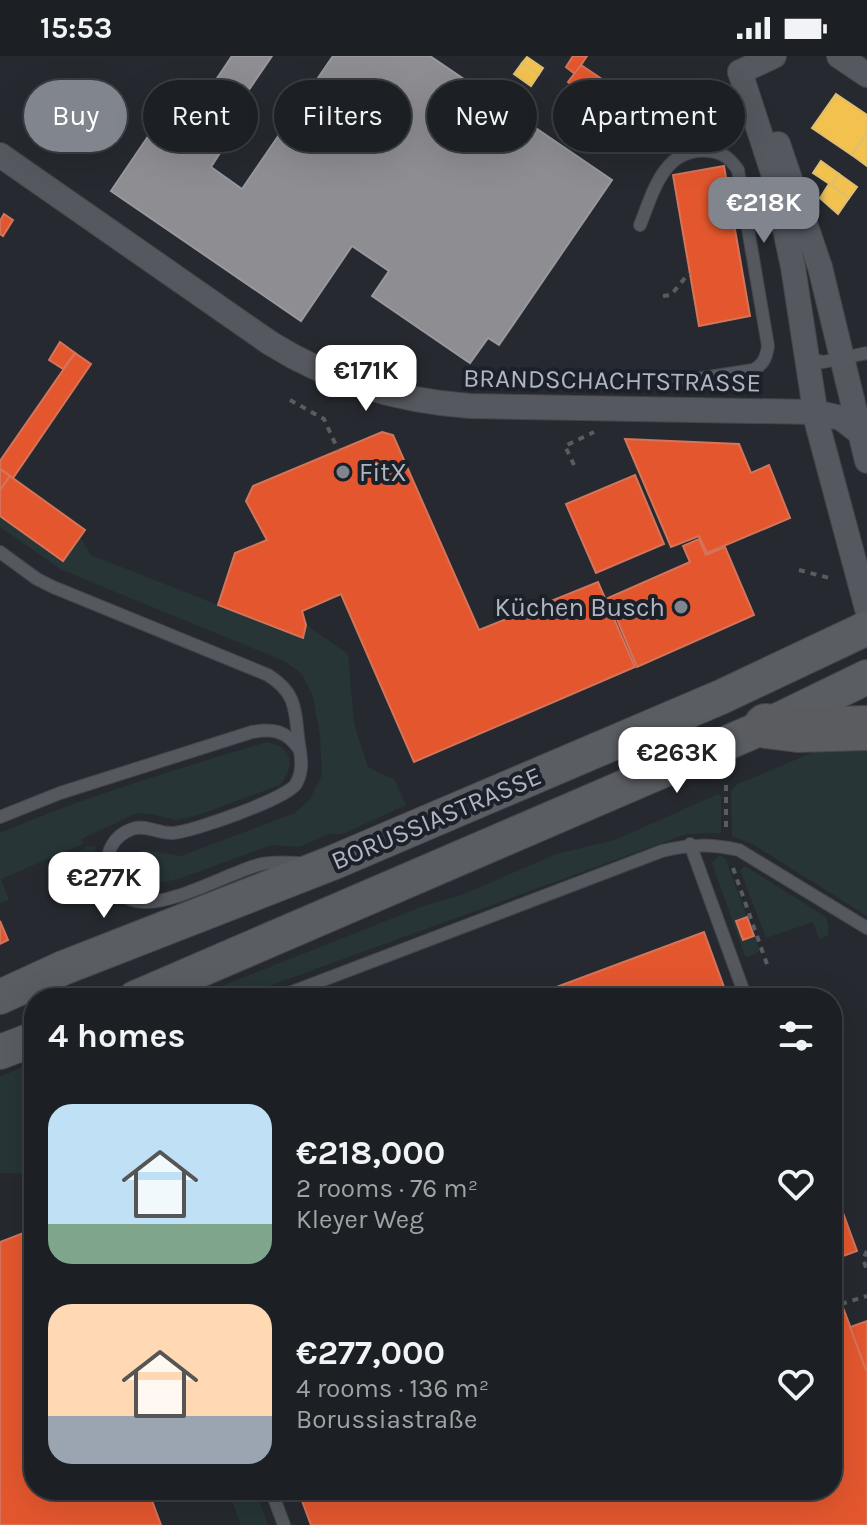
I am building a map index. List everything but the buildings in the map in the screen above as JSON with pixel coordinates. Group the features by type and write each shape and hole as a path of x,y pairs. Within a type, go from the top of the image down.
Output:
{"highway":[{"path":"766,726 798,730 867,728"}],"main road":[{"name":"BORUSSIASTRASSE","path":"0,997 63,968 332,863 721,697 867,628"},
{"name":"BORUSSIASTRASSE","path":"158,988 766,726 867,677"},
{"path":"0,1052 24,1043"}],"street":[{"path":"736,64 774,56"},
{"path":"839,56 867,75"},
{"path":"736,64 773,173 793,267 814,412 867,609"},
{"path":"736,64 769,119 795,186 820,267 867,461"},
{"name":"BRANDSCHACHTSTRASSE","path":"0,155 270,343 304,362 366,388 432,403 470,406 814,412 841,418 859,432"}],"lane":[{"path":"640,225 662,173 682,155 700,151 720,152 738,170 768,346 766,356 762,365 753,370 696,379 665,378"},
{"path":"807,358 823,362 867,353"},
{"path":"0,552 53,587 268,675 283,685 292,697 301,772 295,787 286,794 188,831 162,833 134,828 115,841 107,861 107,873 112,885 127,898 155,902 262,863 332,863"},
{"path":"0,817 60,793 252,732 282,732 292,738 299,749"},
{"path":"302,988 662,851 690,844 739,850 867,928"},
{"path":"690,844 742,988"},
{"path":"275,1500 284,1525"}],"path":[{"path":"663,296 671,295 689,273"},
{"path":"290,400 324,419 338,450"},
{"path":"574,465 565,446 589,435"},
{"path":"799,570 835,580"},
{"path":"726,785 726,835"},
{"path":"729,858 769,970"},
{"path":"867,1251 863,1259 867,1270"},
{"path":"842,1304 867,1296"}],"shaded area":[{"path":"0,516 62,561 80,537 91,555 302,638 306,625 348,654 354,724 368,767 395,780 406,805 343,834 328,834 300,847 272,845 178,879 154,884 130,878 126,869 134,853 144,850 181,856 295,813 310,799 322,775 320,736 313,696 302,674 284,661 62,570 0,527"},
{"path":"267,742 283,748 289,758 288,771 280,785 176,820 137,813 81,839 83,844 1,879 9,900 0,903 0,833 99,795"},
{"path":"821,749 867,750 867,916 754,845 732,836 731,791 736,785"},
{"path":"718,794 721,797 721,833 686,834 264,988 217,988 426,905 462,895 556,854 615,840"},
{"path":"88,846 96,847 95,875 106,901 99,907 85,889 78,869 76,853"},
{"path":"719,855 725,858 747,917 736,921 743,940 754,936 760,951 749,957 745,956 712,863"},
{"path":"745,866 826,917 827,936 819,939 813,922 766,938 740,870"},
{"path":"24,1066 24,1174 0,1173 0,1077"},
{"path":"232,1500 259,1500 268,1525 241,1525"}],"place":[{"name":"FitX","path":"343,472"},
{"name":"Küchen Busch","path":"681,607"}]}
